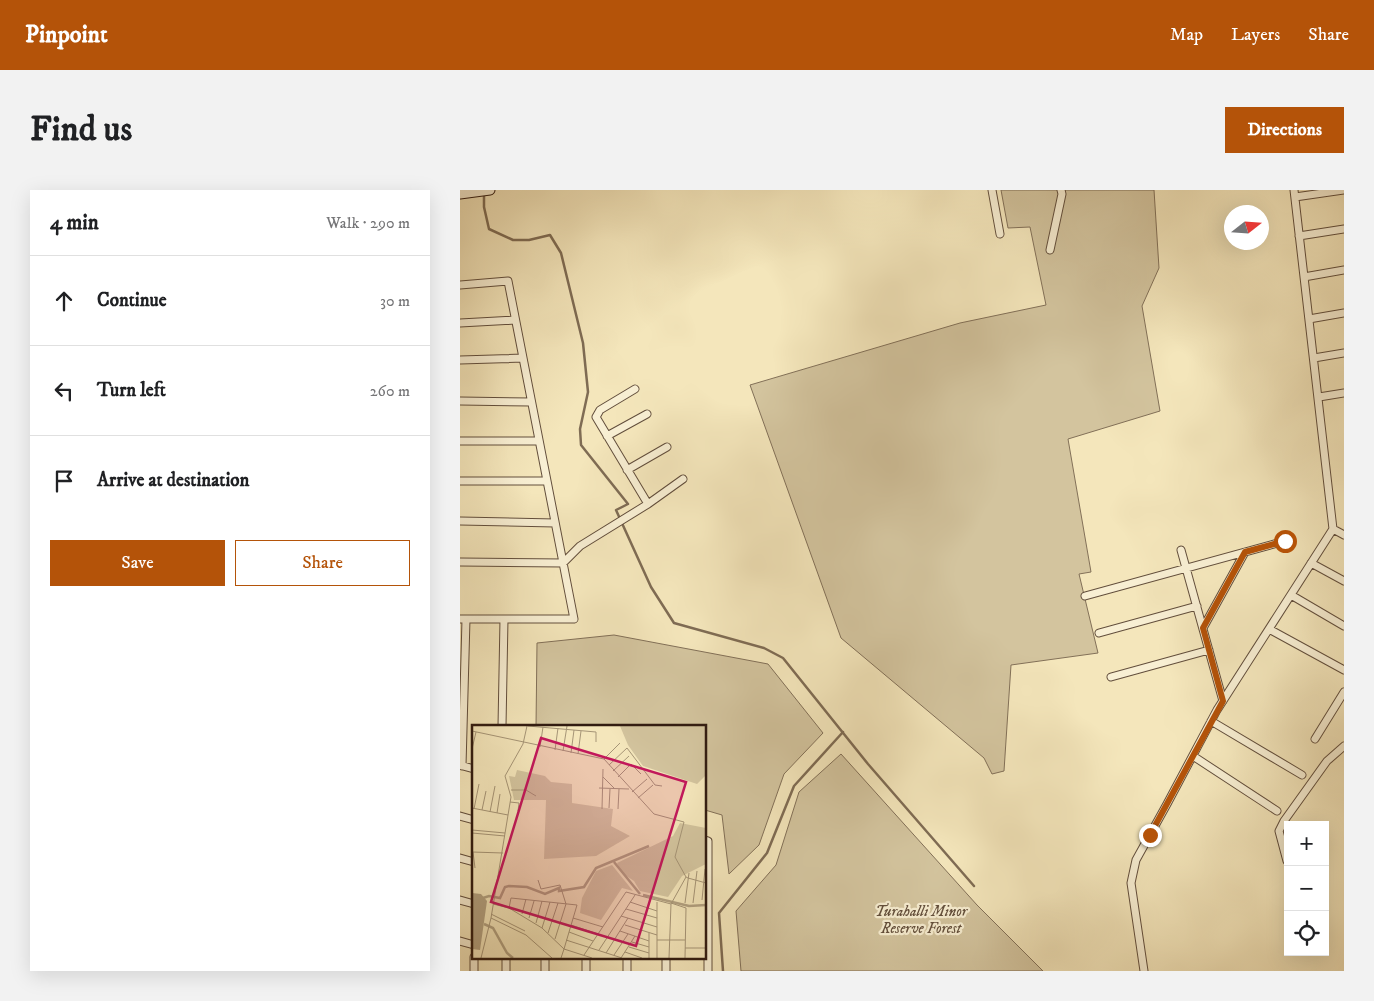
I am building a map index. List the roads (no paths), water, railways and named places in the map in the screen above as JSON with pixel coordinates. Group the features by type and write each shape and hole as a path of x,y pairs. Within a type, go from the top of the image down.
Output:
{"main road":[{"path":"460,194 490,190"}],"street":[{"path":"992,190 1000,234"},
{"path":"1050,250 1062,194 1061,190"},
{"path":"1144,971 1131,883 1136,860 1223,701 1333,529 1294,193 1344,190"},
{"path":"1299,236 1344,229"},
{"path":"1304,278 1344,270"},
{"path":"460,285 508,281 574,619 463,619 461,766"},
{"path":"1309,319 1344,313"},
{"path":"460,323 516,320"},
{"path":"1314,358 1344,353"},
{"path":"460,360 523,358"},
{"path":"636,389 600,410 596,417 648,504"},
{"path":"1319,397 1344,393"},
{"path":"460,401 531,402"},
{"path":"607,436 646,414"},
{"path":"460,441 539,441"},
{"path":"627,470 666,447"},
{"path":"460,562 563,563 580,546 648,504 683,479"},
{"path":"460,481 547,481"},
{"path":"460,521 555,523"},
{"path":"1333,529 1344,535"},
{"path":"1085,596 1285,541"},
{"path":"1181,550 1223,701"},
{"path":"1203,628 1245,552"},
{"path":"1311,563 1344,581"},
{"path":"1290,595 1344,626"},
{"path":"1099,632 1197,606"},
{"path":"502,725 504,619"},
{"path":"1269,629 1344,670"},
{"path":"1111,677 1209,650"},
{"path":"1315,739 1344,692"},
{"path":"1212,721 1302,775"},
{"path":"1284,848 1279,831 1284,821 1327,761 1344,746"},
{"path":"1193,756 1276,811"},
{"path":"706,840 708,841 706,888 708,971"},
{"path":"474,958 474,971"},
{"path":"506,958 506,971"},
{"path":"545,958 545,971"},
{"path":"586,958 586,971"},
{"path":"627,958 627,971"},
{"path":"666,958 666,971"}],"waterway":[{"path":"484,192 484,207 489,229 513,240 529,240 550,235 561,253 583,343 588,392 580,429 581,445 628,504 616,510 651,587 674,623 764,648 783,658 868,764 974,886"},
{"path":"723,971 719,913 767,853 794,786 843,732"}],"park label":[{"name":"Turahalli Minor Reserve Forest","path":"921,920"}]}
